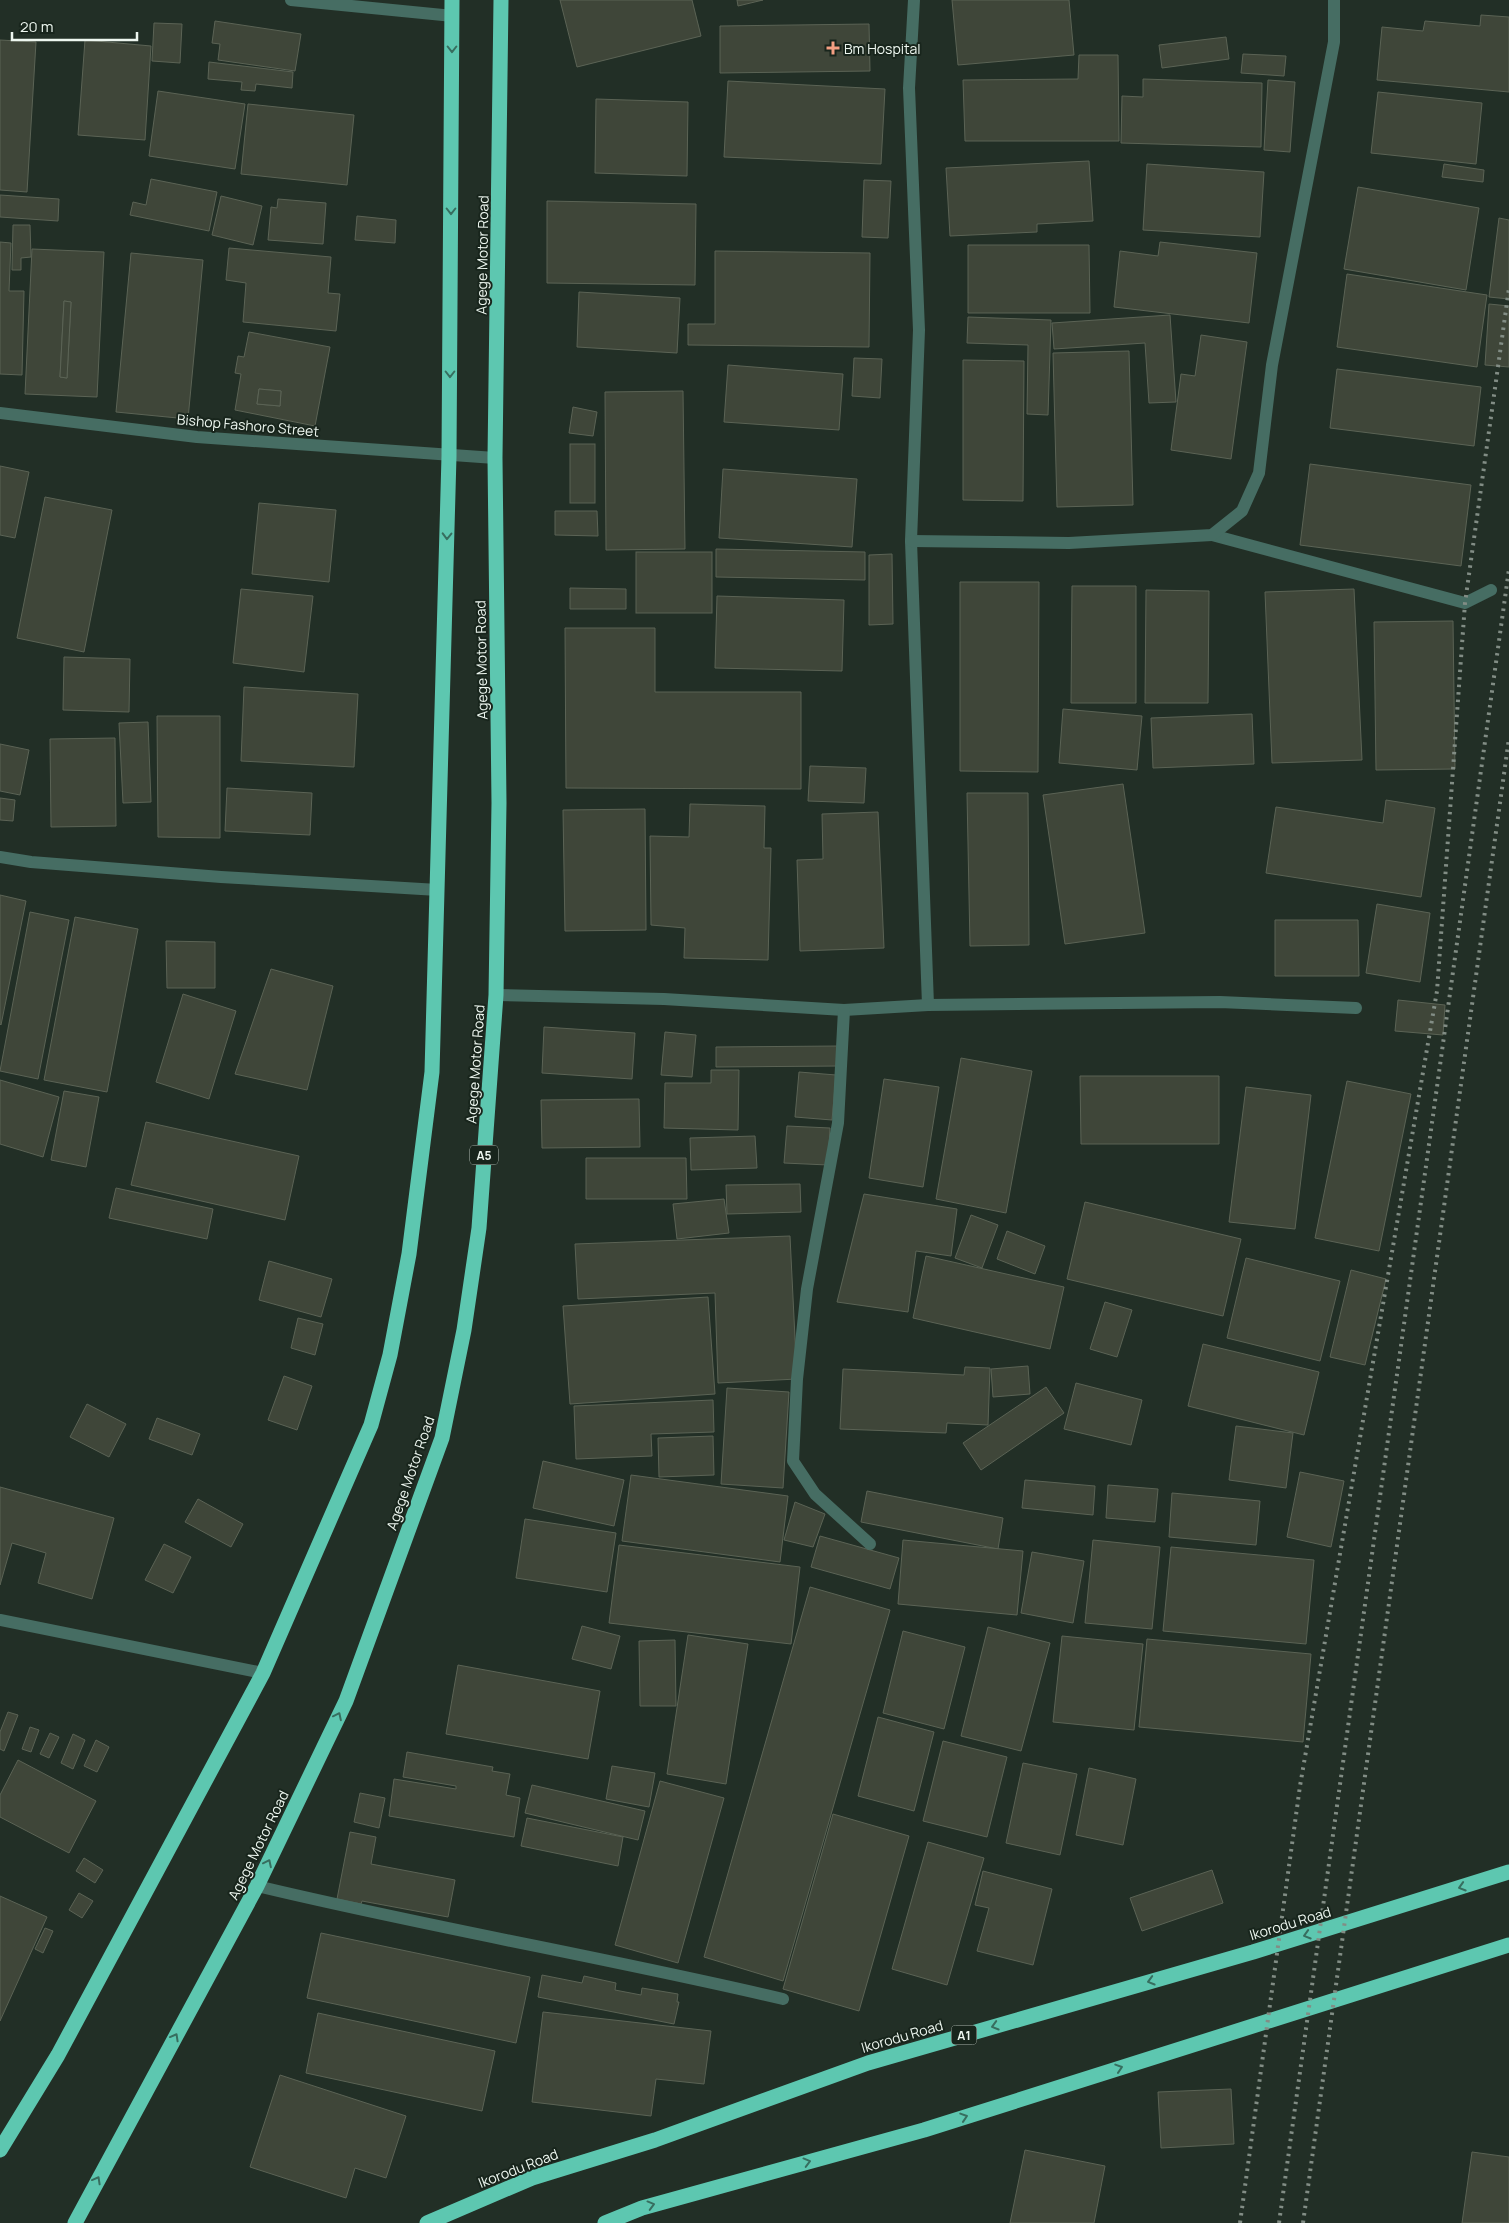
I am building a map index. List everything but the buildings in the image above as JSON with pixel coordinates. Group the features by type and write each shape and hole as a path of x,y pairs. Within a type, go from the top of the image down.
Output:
{"highway":[{"path":"0,2150 58,2055 263,1673 371,1425 390,1355 409,1254 432,1072 449,456 452,0"},
{"name":"Agege Motor Road","path":"75,2223 257,1886 346,1701 442,1438 464,1330 479,1228 496,995 499,804 495,458 501,0"},
{"name":"Ikorodu Road","path":"427,2223 532,2178 655,2140 868,2063 1253,1952 1509,1872"},
{"path":"605,2223 642,2208 924,2130 1509,1945"}],"street":[{"path":"291,0 452,16"},
{"path":"914,0 909,88 919,330 911,541 928,1005"},
{"path":"1212,535 1242,510 1259,473 1272,365 1334,42 1334,0"},
{"name":"Bishop Fashoro Street","path":"0,413 197,437 495,458"},
{"path":"911,541 1069,543 1212,535 1465,603 1491,590"},
{"path":"0,857 31,862 221,877 438,890"},
{"path":"496,995 664,999 844,1010 928,1005 1220,1002 1356,1008"},
{"path":"844,1010 838,1123 807,1289 797,1379 793,1461 815,1494 870,1544"},
{"path":"0,1620 263,1673"},
{"path":"257,1886 674,1973 783,1999"}],"railway":[{"path":"1240,2223 1300,1786 1437,991 1465,603 1509,288"},
{"path":"1279,2223 1509,569"},
{"path":"1303,2223 1509,738"}],"place":[{"name":"Bm Hospital","path":"833,48"}]}
